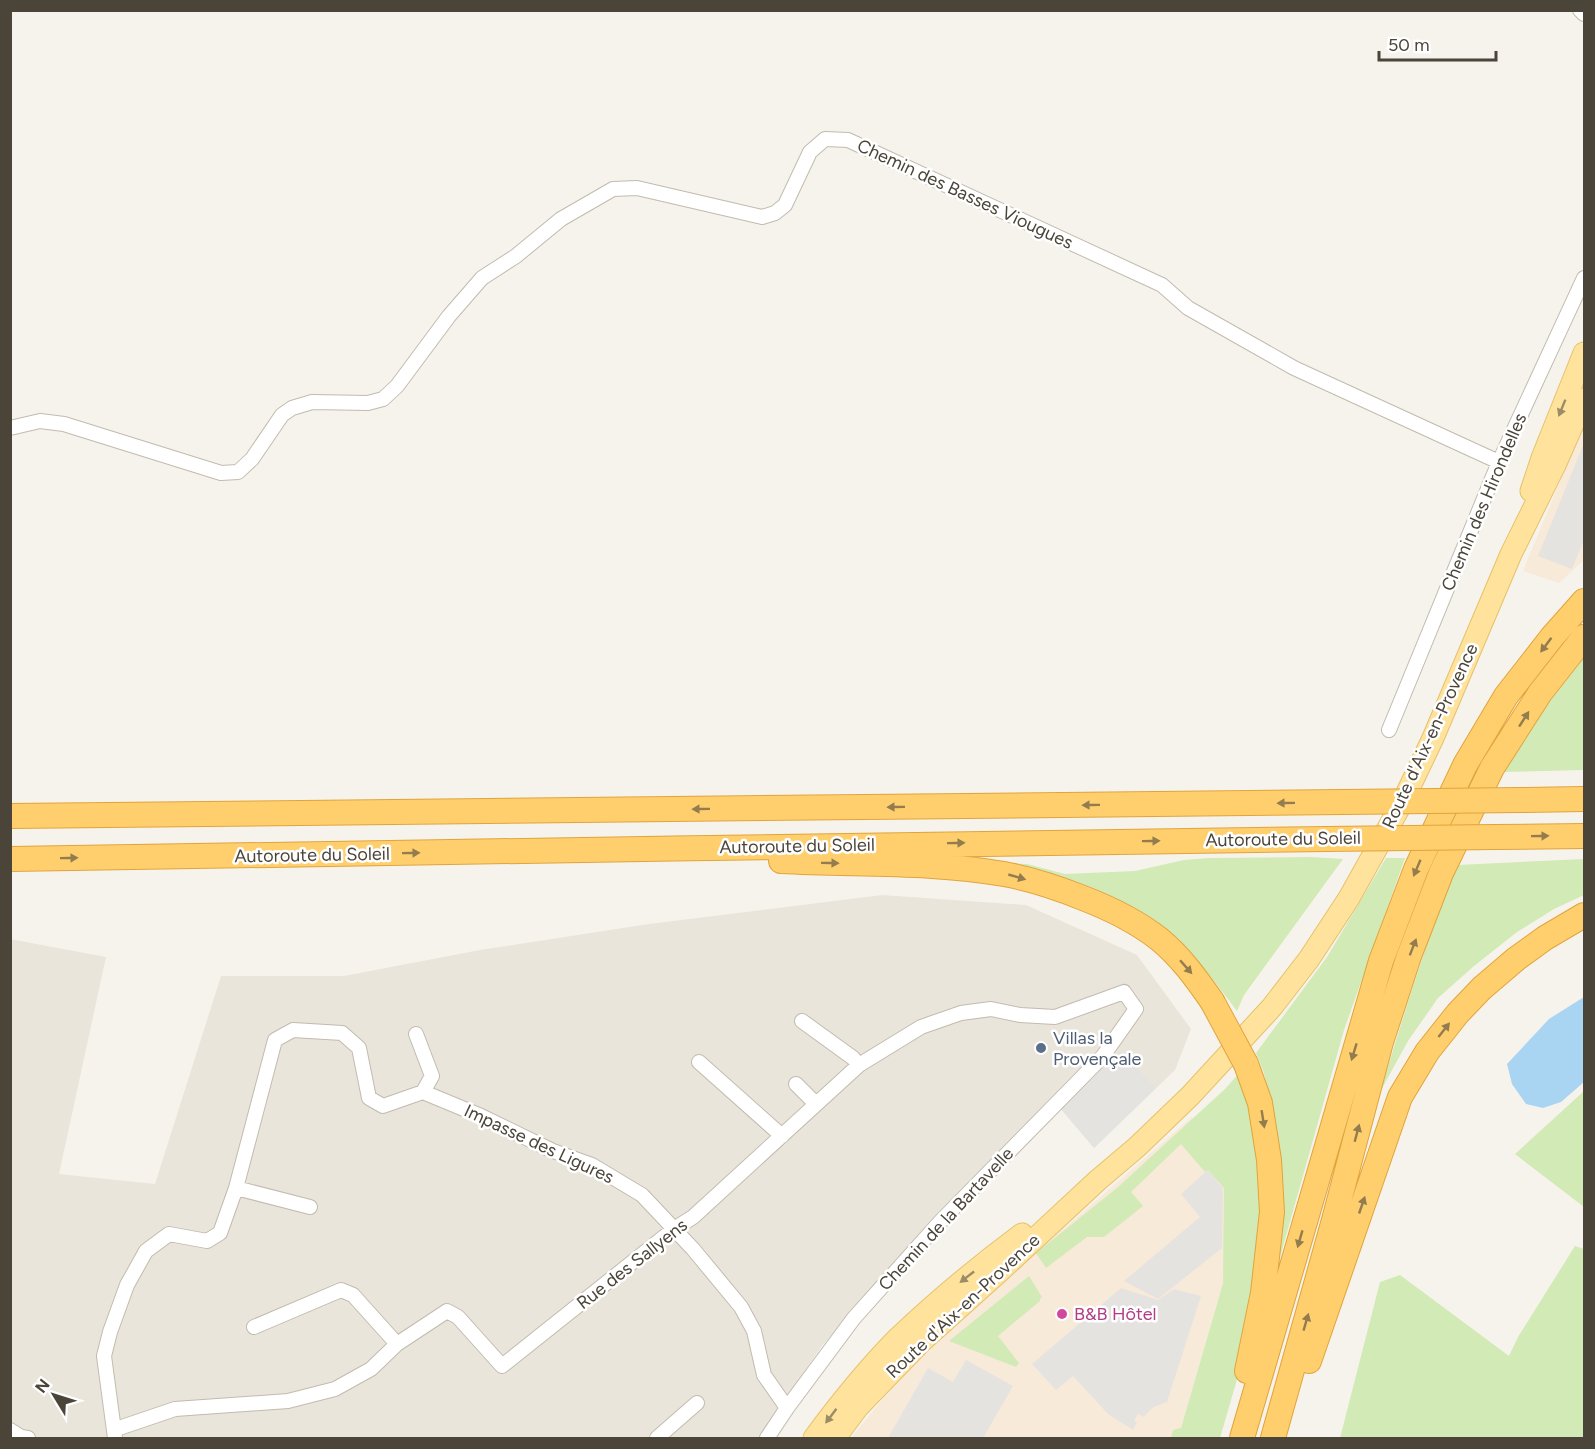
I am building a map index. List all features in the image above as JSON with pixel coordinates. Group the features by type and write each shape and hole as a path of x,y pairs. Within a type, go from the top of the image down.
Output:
{"highway":[{"path":"1232,1438 1381,961 1416,869 1465,765 1506,696 1552,637 1584,601"},
{"path":"1273,1438 1381,1042 1409,956 1441,873 1492,768 1540,693 1584,637"},
{"name":"Autoroute du Soleil","path":"10,816 1584,799"},
{"name":"Autoroute du Soleil","path":"10,859 976,843 1584,836"},
{"path":"541,851 829,864 895,864 1006,874 1062,890 1113,910 1158,938 1186,965 1212,1001 1246,1064 1260,1103 1269,1160 1272,1212 1263,1293 1232,1438"},
{"path":"1279,1438 1318,1338 1400,1097 1427,1052 1458,1013 1482,988 1545,938 1584,915"}],"main road":[{"name":"Route d'Aix-en-Provence","path":"1511,554 1542,458 1584,353"},
{"name":"Route d'Aix-en-Provence","path":"835,1438 858,1407 921,1342 1137,1147 1190,1096 1272,1007 1309,958 1349,898 1402,803 1433,738 1511,554 1555,465 1584,399"},
{"name":"Route d'Aix-en-Provence","path":"814,1438 845,1396 898,1339 944,1296 1000,1251 1098,1180"}],"street":[{"path":"1580,10 1584,14"},
{"name":"Chemin des Basses Viougues","path":"10,428 40,421 64,424 221,473 238,472 252,459 282,415 292,408 312,402 368,403 384,399 397,386 449,316 482,278 516,256 561,219 613,189 637,188 762,217 775,213 785,205 810,152 825,139 848,140 1162,285 1188,308 1294,368 1499,462"},
{"name":"Chemin des Hirondelles","path":"1389,730 1499,462 1584,278"},
{"name":"Rue des Sallyens","path":"115,1433 119,1428 175,1409 288,1401 335,1389 371,1369 397,1344 447,1311 458,1317 502,1366 674,1229 693,1217 860,1065 921,1027 961,1013 991,1009 1020,1015 1055,1017 1124,992 1136,1009"},
{"name":"Chemin de la Bartavelle","path":"767,1438 787,1408 862,1310 940,1222 1103,1056 1136,1009"},
{"path":"802,1021 860,1065"},
{"path":"115,1433 104,1356 127,1285 146,1251 169,1234 207,1241 220,1233 236,1188 275,1040 293,1030 342,1033 359,1048 369,1098 383,1106 423,1092 432,1076 417,1034"},
{"path":"699,1062 782,1136"},
{"path":"796,1084 816,1104"},
{"name":"Impasse des Ligures","path":"423,1092 481,1116 554,1151 592,1165 642,1196 674,1229 741,1307 754,1331 764,1375 787,1408"},
{"path":"236,1188 310,1207"},
{"path":"254,1327 341,1290 353,1295 397,1344"},
{"path":"657,1438 697,1403"},
{"path":"10,1430 21,1437 28,1438"}],"shaded area":[{"path":"1584,423 1584,560 1559,583 1523,571"},
{"path":"1584,443 1584,540 1572,569 1538,556"},
{"path":"882,895 1026,905 1137,955 1191,1029 1175,1070 1094,1148 1054,1101 943,1208 821,1347 759,1438 11,1438 10,939 106,957 59,1174 155,1184 221,976 344,976 480,950 649,924"},
{"path":"1120,1050 1156,1088 1094,1148 1061,1109"},
{"path":"1192,1117 1250,1188 1178,1438 851,1438 899,1379 940,1334"},
{"path":"1208,1170 1223,1188 1222,1248 1158,1299 1124,1281 1200,1217 1181,1194"},
{"path":"1121,1288 1158,1300 1174,1289 1201,1296 1167,1402 1154,1407 1144,1417 1138,1414 1133,1430 1108,1414 1073,1376 1056,1390 1032,1364"},
{"path":"966,1360 1013,1386 983,1438 888,1438 928,1368 953,1382"}],"green space":[{"path":"1584,658 1584,770 1503,772 1547,705"},
{"path":"1209,858 1343,859 1244,995 1237,1011 1211,977 1186,951 1007,863 1027,864 1065,874 1135,871 1184,860"},
{"path":"1386,858 1405,858 1344,1030 1277,1268 1282,1168 1264,1073 1256,1053 1327,957"},
{"path":"1584,859 1584,895 1554,909 1517,932 1438,998 1408,1041 1380,1092 1426,949 1458,865"},
{"path":"1242,1070 1265,1200 1251,1313 1236,1383 1220,1438 1171,1438 1173,1430 1181,1428 1223,1283 1224,1188 1208,1170 1205,1172 1181,1144 1131,1192 1143,1206 1104,1237 1087,1237 1046,1268 1036,1253 1117,1188 1225,1089"},
{"path":"1584,1091 1584,1207 1515,1154"},
{"path":"1575,1246 1584,1249 1584,1438 1340,1438 1380,1282 1400,1275 1509,1356 1518,1337"},
{"path":"1029,1276 1042,1297 1040,1301 998,1336 1019,1363 1016,1367 949,1341"}],"water":[{"path":"1584,997 1584,1082 1561,1102 1543,1108 1526,1104 1512,1084 1507,1064 1549,1019"}],"place":[{"name":"Villas la Provençale","path":"1041,1048"},
{"name":"B&B Hôtel","path":"1062,1314"}]}
